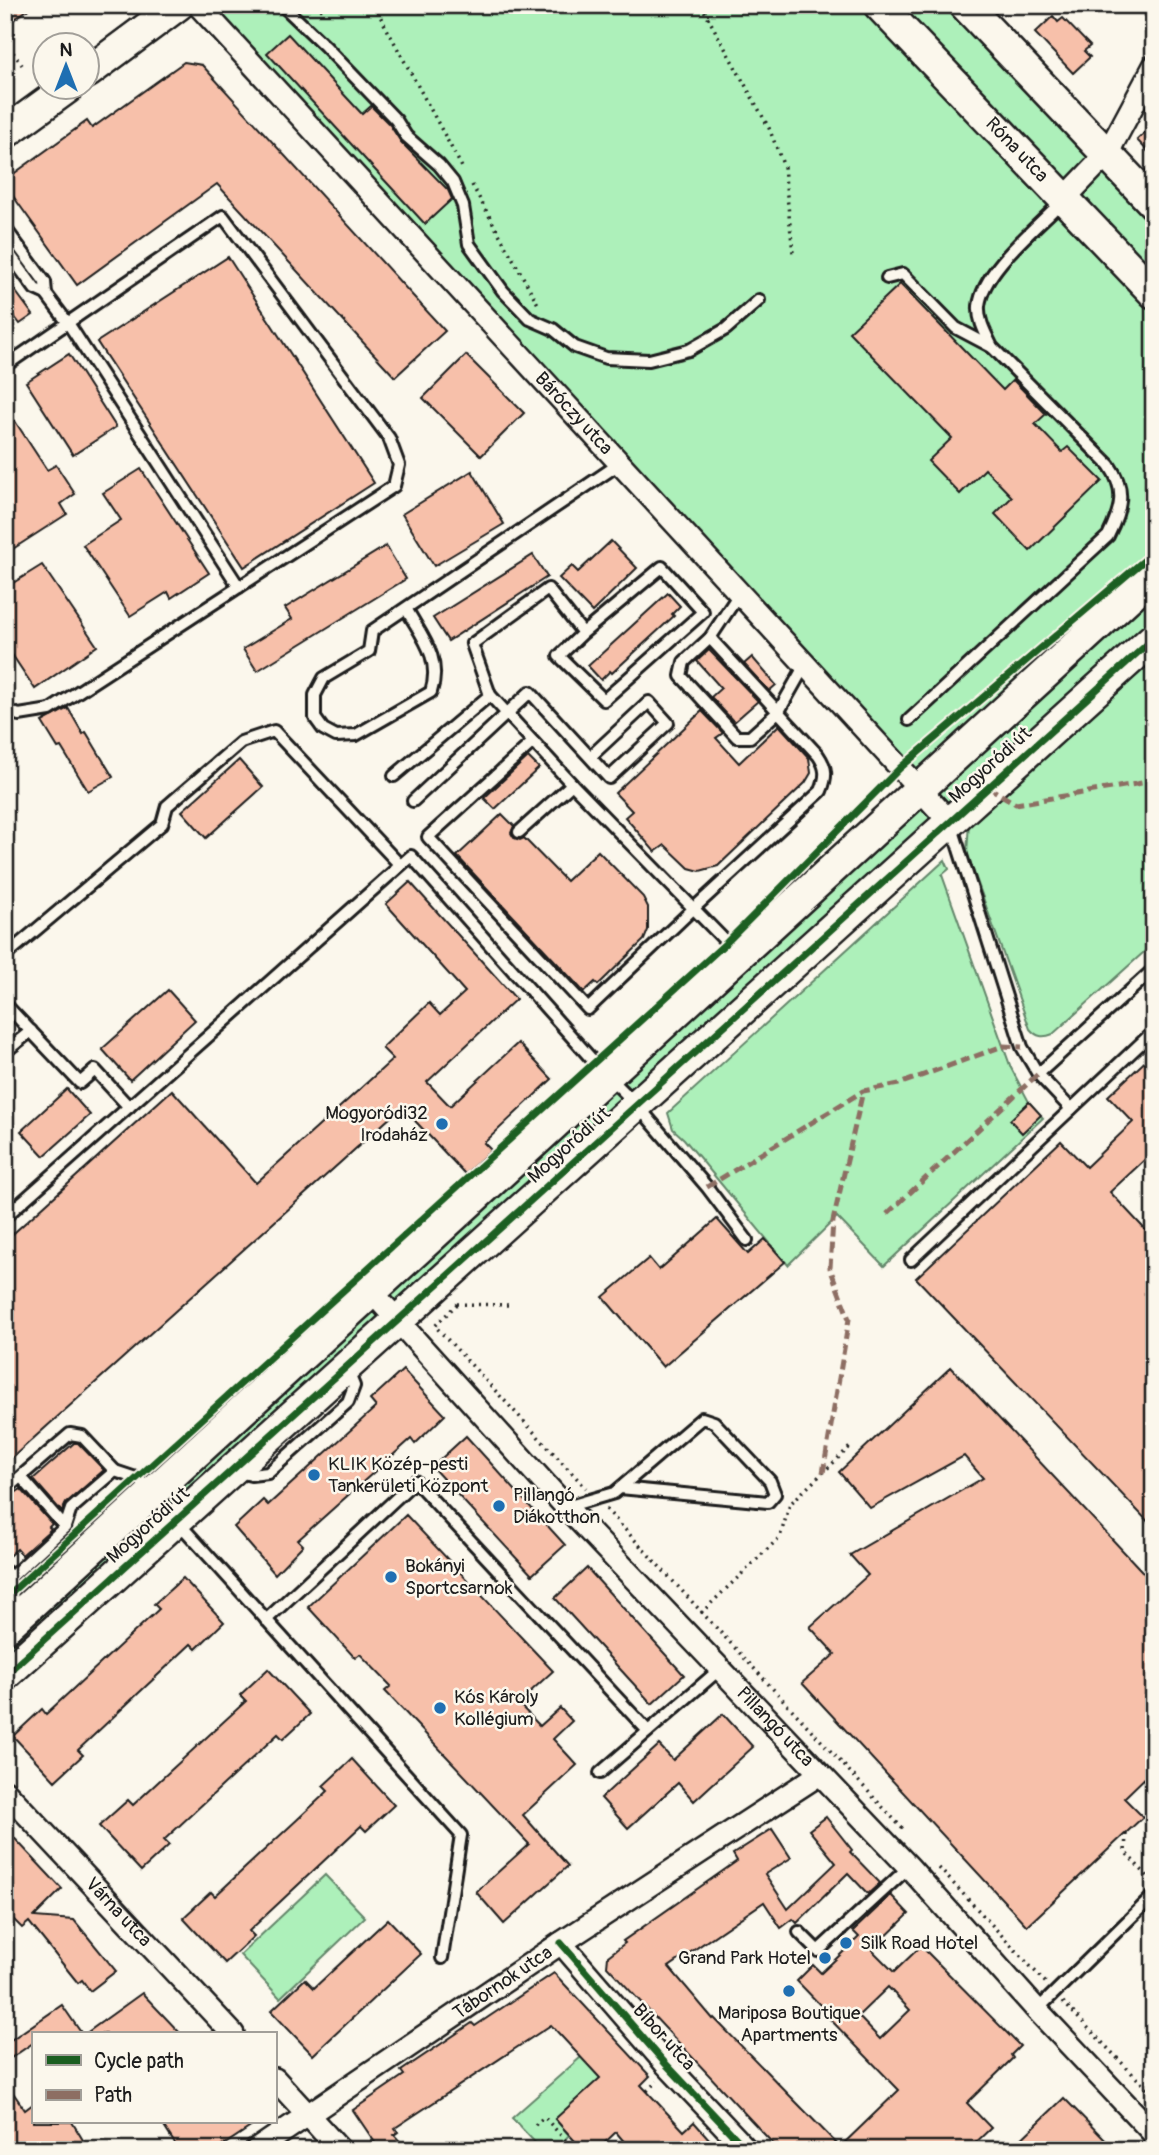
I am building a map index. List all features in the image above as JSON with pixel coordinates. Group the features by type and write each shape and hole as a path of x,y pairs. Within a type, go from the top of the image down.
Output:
{"street":[{"path":"102,62 178,5"},
{"name":"Báróczy utca","path":"198,5 950,821"},
{"name":"Róna utca","path":"879,5 1154,293"},
{"path":"965,5 1154,204"},
{"path":"1063,200 1107,154 1154,66"},
{"path":"5,133 48,102"},
{"name":"Mogyoródi út","path":"10,1624 1154,574"},
{"name":"Mogyoródi út","path":"5,1675 1154,638"},
{"path":"372,1292 397,1321"},
{"name":"Pillangó utca","path":"397,1321 566,1507 909,1867 1037,2010 1154,2134"},
{"name":"Tábornok utca","path":"256,2150 561,1943 820,1774"},
{"name":"Várna utca","path":"5,1791 231,2032"},
{"name":"Bíbor utca","path":"561,1943 664,2062 747,2150"},
{"path":"276,2080 340,2150"}],"lane":[{"path":"282,5 325,46 396,120 406,136 439,165 453,182 463,206 469,244 503,291 530,319 554,329 575,346 606,358 649,360 689,350 726,329 759,300"},
{"path":"909,720 1108,536 1119,515 1121,496 1117,477 1109,465 992,347 981,326 979,307 983,291 994,270 1063,200"},
{"path":"5,366 223,216 389,438 399,465 394,486 50,710 19,715 5,710"},
{"path":"5,228 45,282 46,294"},
{"path":"5,248 35,289 46,294 68,323 239,587"},
{"path":"887,278 903,274 956,328 992,347"},
{"path":"407,610 432,654 436,677 431,692 356,735 336,736 323,729 315,718 315,695 324,678 369,651 372,631 407,610 619,464"},
{"path":"662,568 703,612 604,700 559,656 583,633 662,568"},
{"path":"583,633 548,589 472,644 489,695 739,955"},
{"path":"739,594 710,638 684,662 681,676 737,737 750,737 779,711 805,665"},
{"path":"533,742 428,837 588,1009 821,791 827,777 825,765 779,711 710,638"},
{"path":"412,801 530,692 609,778 668,723 649,702 590,757"},
{"path":"394,776 489,695"},
{"path":"5,956 162,824 167,806 241,742 274,731 400,865"},
{"path":"519,832 572,784"},
{"path":"950,821 1022,1047 1038,1074 1071,1109"},
{"path":"5,1217 411,856 636,1105 707,1187 747,1240"},
{"path":"1038,1074 1154,969"},
{"path":"5,1004 80,1083 95,1070 129,1107"},
{"path":"5,1052 31,1031"},
{"path":"911,1260 1154,1031"},
{"path":"566,1507 614,1493 702,1418 714,1422 770,1481 775,1494 768,1502 620,1488"},
{"path":"5,1490 70,1434 82,1436 96,1455 115,1471 139,1479 153,1493 461,1835 442,1958"},
{"path":"10,1624 8,1574 65,1527 71,1509 115,1471"},
{"path":"21,1476 46,1499 65,1527"},
{"path":"266,1620 415,1480 648,1731"},
{"path":"600,1773 720,1669"},
{"path":"799,1932 818,1951 909,1867"},
{"path":"1037,2010 1154,1895"}],"path":[{"path":"320,10 332,5"},
{"path":"701,5 773,137 784,167 793,253"},
{"path":"5,41 22,65"},
{"path":"457,1304 435,1326 908,1835"},
{"path":"701,1613 779,1537 790,1504 852,1445"},
{"path":"1125,1834 1125,1852 1154,1882"},
{"path":"936,1865 1154,2096"},
{"path":"535,2125 544,2117 569,2144"}],"green space":[{"path":"198,5 879,5 1154,293 1154,638 5,1675 5,1628 920,789"},
{"path":"897,5 944,5 1154,228 1154,276"},
{"path":"1154,651 1154,943 1053,1034 1040,1036 1030,1029 967,853 969,823"},
{"path":"945,860 949,869 942,875 1011,1068 1029,1102 1043,1118 884,1266 837,1217 788,1265 673,1129 668,1113"},
{"path":"325,1875 365,1917 280,1998 240,1955"},
{"path":"581,2057 605,2074 555,2119 569,2135 561,2150 542,2150 512,2118"}],"building":[{"path":"5,5 34,5 5,26"},
{"path":"1053,16 1058,22 1063,18 1090,46 1084,51 1090,57 1073,73 1035,33"},
{"path":"288,34 362,114 371,106 390,125 401,142 448,190 452,199 425,224 267,53"},
{"path":"184,62 202,65 445,331 395,377 217,184 77,285 5,185 5,180 87,121 92,128"},
{"path":"1154,124 1154,158 1137,140"},
{"path":"228,257 374,483 244,567 97,342"},
{"path":"5,277 33,315 20,324 5,304"},
{"path":"900,284 1003,390 1013,380 1046,414 1035,424 1062,452 1068,447 1102,481 1030,551 995,514 1012,497 985,469 960,494 928,461 952,438 849,332"},
{"path":"69,354 116,427 73,455 26,382"},
{"path":"466,355 524,413 481,456 423,398"},
{"path":"5,406 47,470 56,465 75,494 61,504 67,514 5,554"},
{"path":"141,469 209,573 171,598 168,592 130,616 83,545 121,520 103,493"},
{"path":"472,471 504,524 434,566 402,514"},
{"path":"611,541 637,568 592,612 559,578 572,566 578,572"},
{"path":"386,546 406,579 257,671 243,649 292,619 285,608"},
{"path":"533,555 547,577 448,641 433,618"},
{"path":"42,565 97,646 35,689 5,644 5,588"},
{"path":"668,593 680,606 672,614 674,616 601,680 588,666"},
{"path":"709,650 758,701 734,722 711,697 721,688 697,661"},
{"path":"752,657 776,685 769,691 744,664"},
{"path":"68,708 113,777 88,791 42,722"},
{"path":"702,711 723,733 716,738 739,763 779,725 809,758 811,773 805,783 718,866 700,871 689,868 665,845 655,852 625,817 632,811 615,793"},
{"path":"528,757 539,768 495,809 484,798"},
{"path":"239,760 263,787 206,838 182,811"},
{"path":"502,814 514,826 511,833 514,838 524,838 566,881 598,851 643,897 648,907 648,930 644,940 598,985 595,982 584,992 457,856"},
{"path":"410,882 516,999 427,1082 450,1106 518,1043 552,1079 484,1143 491,1150 465,1174 402,1107 5,1464 5,1241 172,1090 256,1183 393,1059 382,1048 429,1003 440,1015 465,992 386,904"},
{"path":"168,990 195,1020 130,1080 102,1049"},
{"path":"1154,1053 1154,1151 1110,1192 1154,1239 1154,1528 916,1278 1061,1141 1086,1167 1133,1122 1108,1096"},
{"path":"67,1089 90,1115 44,1156 21,1131"},
{"path":"1029,1102 1041,1115 1022,1133 1010,1120"},
{"path":"717,1219 748,1254 765,1239 785,1262 663,1367 603,1297 649,1258 659,1270"},
{"path":"951,1367 1154,1584 1154,1769 1124,1798 1143,1817 1027,1926 802,1683 835,1654 810,1627 868,1575 850,1555 983,1478 964,1456 870,1508 839,1472"},
{"path":"403,1370 445,1415 415,1444 411,1439 298,1540 303,1545 275,1574 234,1527 263,1500 268,1505 376,1407 370,1400"},
{"name":"Pillangó Diákotthon","path":"466,1436 565,1545 532,1575 432,1467"},
{"path":"74,1443 78,1443 104,1470 66,1503 62,1512 33,1479"},
{"path":"21,1489 52,1524 49,1527 51,1529 22,1555 17,1549 5,1559 5,1500"},
{"path":"406,1515 553,1671 518,1703 540,1726 560,1708 572,1721 553,1739 577,1765 523,1815 568,1866 504,1924 476,1892 529,1844 385,1691 391,1686 360,1654 355,1658 308,1607"},
{"path":"587,1568 684,1675 652,1704 555,1598"},
{"path":"183,1578 224,1622 196,1649 191,1644 78,1750 83,1755 55,1781 13,1736 42,1709 46,1714 159,1609 154,1604"},
{"path":"268,1669 310,1714 283,1739 278,1734 164,1840 169,1845 141,1871 99,1826 128,1800 133,1805 246,1701 240,1695"},
{"path":"723,1714 753,1747 694,1801 678,1783 628,1828 601,1798 659,1745 673,1760"},
{"path":"352,1759 394,1805 366,1831 361,1826 249,1931 254,1936 225,1963 183,1918 211,1892 215,1896 328,1791 323,1786"},
{"path":"826,1817 852,1850 850,1852 880,1883 868,1894 848,1873 797,1923 793,1919 781,1928 764,1902 669,1967 713,2019 840,2147 899,2090 824,2013 826,2011 797,1981 813,1965 821,1973 859,1937 853,1931 891,1895 909,1914 872,1950 894,1972 921,1946 1020,2046 1011,2055 1013,2058 967,2103 991,2128 968,2150 779,2150 607,1966 608,1956 625,1943 623,1941 737,1861 733,1854 772,1829 791,1858 765,1874 788,1909 836,1863 809,1830","holes":["888,1987 910,2010 880,2039 858,2016"]},
{"path":"5,1828 62,1889 34,1917 74,1920 116,1971 90,1991 82,1980 78,1983 29,1922 22,1928 5,1911"},
{"path":"388,1919 421,1954 313,2055 271,2011 305,1979 314,1988"},
{"path":"554,1973 650,2076 641,2085 684,2131 694,2122 719,2150 631,2150 616,2132 597,2150 583,2150 555,2119 600,2078 551,2025 395,2128 398,2132 394,2135 408,2150 380,2150 353,2110 404,2075 401,2071 472,2023 475,2026"},
{"path":"142,1993 179,2032 88,2032"},
{"path":"62,2005 81,2032 32,2032 32,2044 5,2062 5,2044"},
{"path":"5,2081 25,2110 32,2105 32,2124 73,2124 89,2150 5,2150"},
{"path":"1064,2098 1115,2150 1010,2150"},
{"path":"162,2124 255,2124 216,2150 179,2150"}],"marked path":[{"path":"988,787 1016,804 1154,781"},
{"path":"707,1187 863,1091 899,1084 1003,1046 1022,1047"},
{"path":"887,1214 1038,1074"},
{"path":"823,1473 849,1319 830,1268 833,1221 863,1091"}],"cycle path":[{"path":"5,1598 727,942 900,768 1154,552"},
{"path":"5,1675 1154,638"},
{"path":"561,1943 664,2062 747,2150"}],"place":[{"name":"Mogyoródi32 Irodaház","path":"442,1124"},
{"name":"KLIK Közép-pesti Tankerületi Központ","path":"314,1475"},
{"name":"Pillangó Diákotthon","path":"499,1506"},
{"name":"Bokányi Sportcsarnok","path":"391,1577"},
{"name":"Kós Károly Kollégium","path":"440,1708"},
{"name":"Silk Road Hotel","path":"846,1943"},
{"name":"Grand Park Hotel","path":"825,1958"},
{"name":"Mariposa Boutique Apartments","path":"789,1991"}]}
